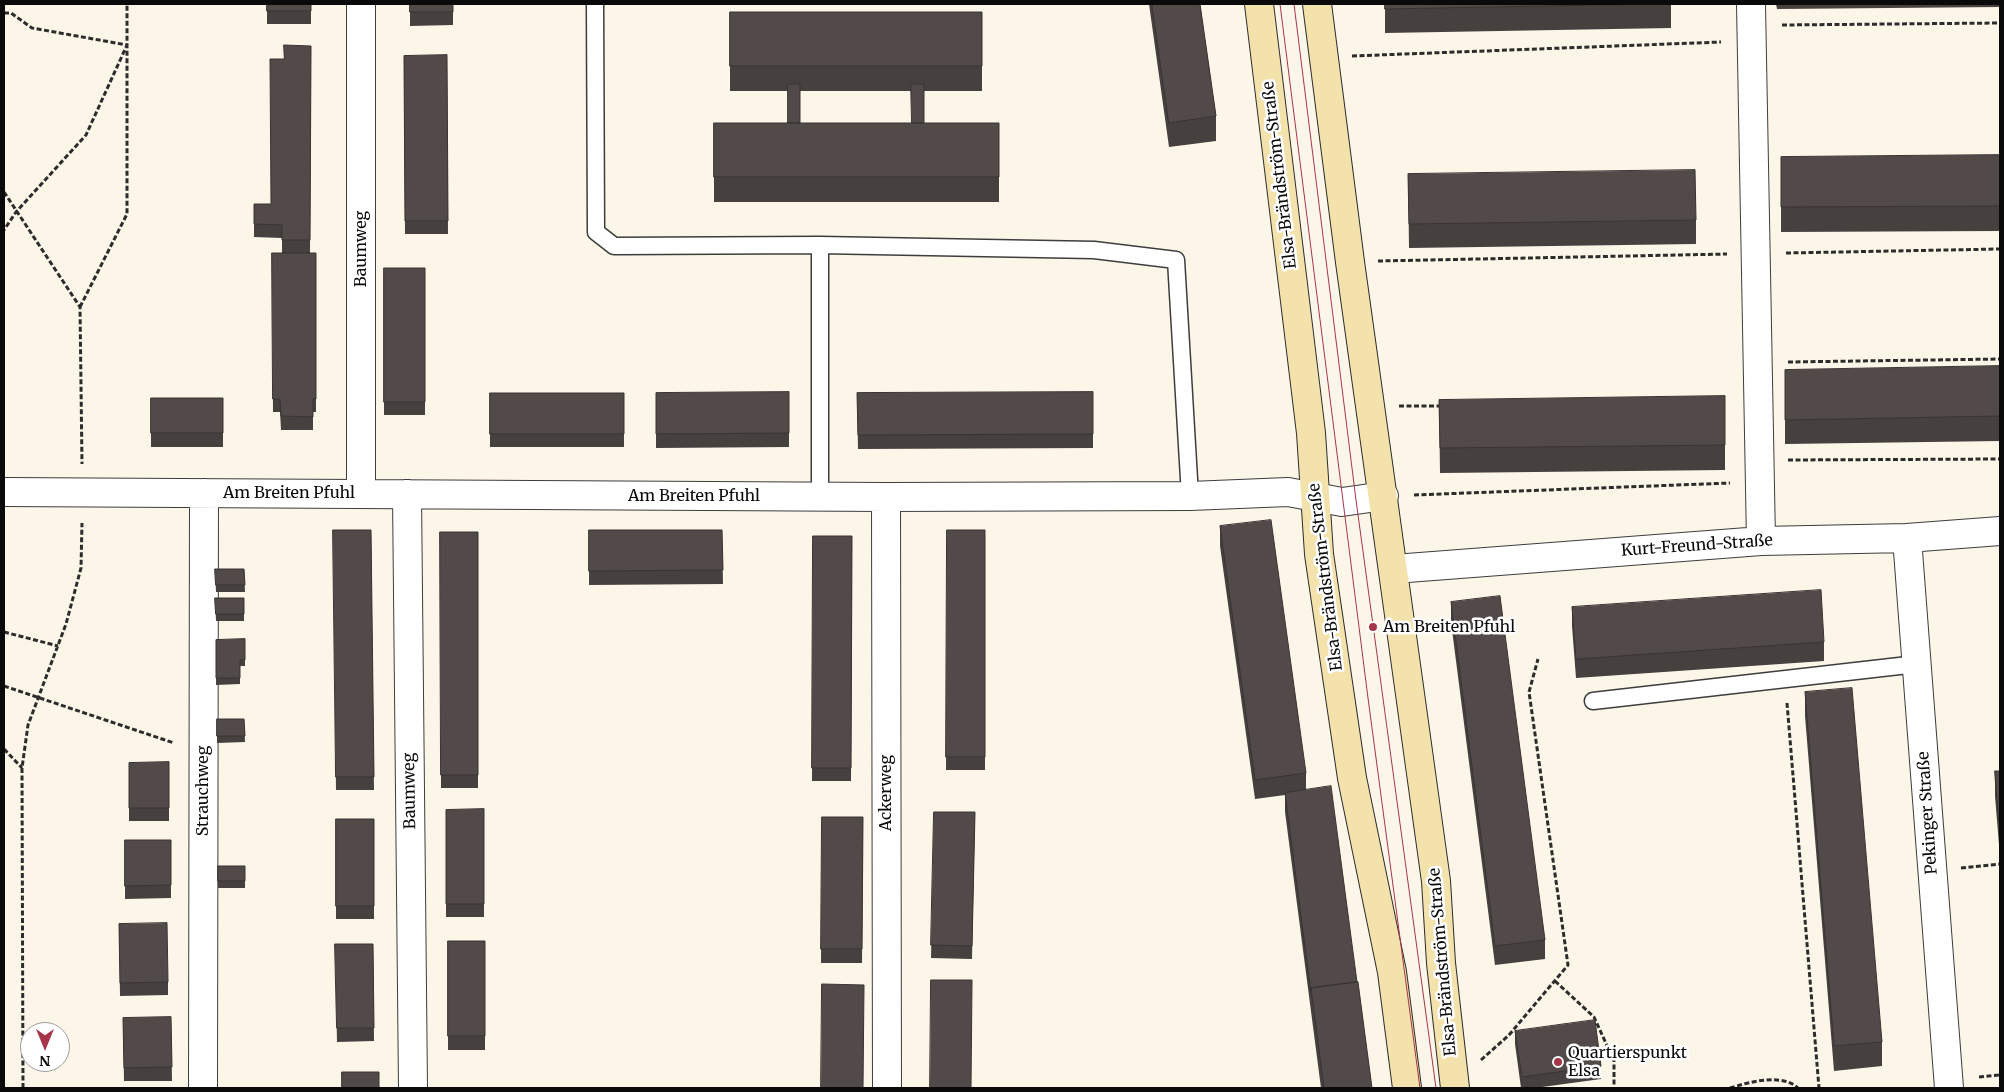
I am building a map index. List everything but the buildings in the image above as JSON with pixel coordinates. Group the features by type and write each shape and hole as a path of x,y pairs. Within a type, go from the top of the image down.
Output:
{"street":[{"name":"Baumweg","path":"361,4 361,494"},
{"name":"Elsa-Brändström-Straße","path":"1258,4 1310,424 1320,554 1352,778 1392,972 1407,1088"},
{"name":"Elsa-Brändström-Straße","path":"1317,4 1350,262 1436,881 1441,963 1454,1086"},
{"path":"1751,23 1761,542"},
{"name":"Am Breiten Pfuhl","path":"4,492 886,497 1190,496 1288,492 1342,502 1384,496"},
{"name":"Strauchweg","path":"203,1088 204,493"},
{"name":"Baumweg","path":"407,494 412,1088"},
{"name":"Ackerweg","path":"886,497 887,1088"},
{"name":"Kurt-Freund-Straße","path":"1394,569 1761,542 1907,538 2000,531"},
{"name":"Pekinger Straße","path":"1907,538 1949,1088"}],"lane":[{"path":"595,4 596,232 614,246 820,245 1094,250 1176,260 1190,496"},
{"path":"820,245 820,497"},
{"path":"1593,701 1917,664"}],"path":[{"path":"23,1088 22,768 28,726 58,646 81,568 80,308 127,214 127,4"},
{"path":"4,13 11,13 32,28 127,45"},
{"path":"1325,57 1751,23 2000,24"},
{"path":"4,230 16,212 86,135 127,45"},
{"path":"4,192 80,308"},
{"path":"1350,262 2000,249"},
{"path":"1758,363 2000,359"},
{"path":"1371,409 1453,406"},
{"path":"1384,496 1760,471 2000,459"},
{"path":"4,632 58,646"},
{"path":"1454,1086 1510,1035 1568,965 1529,692 1538,658"},
{"path":"1785,680 1819,1088"},
{"path":"4,686 203,752"},
{"path":"4,749 22,768"},
{"path":"1933,870 2000,864"},
{"path":"1555,980 1594,1017 1614,1061 1614,1088"},
{"path":"1730,1088 1757,1080 1792,1083 1798,1088"}],"tram line":[{"path":"1280,4 1368,698 1420,1088"},
{"path":"1294,4 1356,500 1436,1088"}],"place":[{"name":"Am Breiten Pfuhl","path":"1373,627"},
{"name":"Quartierspunkt Elsa","path":"1558,1062"}]}
